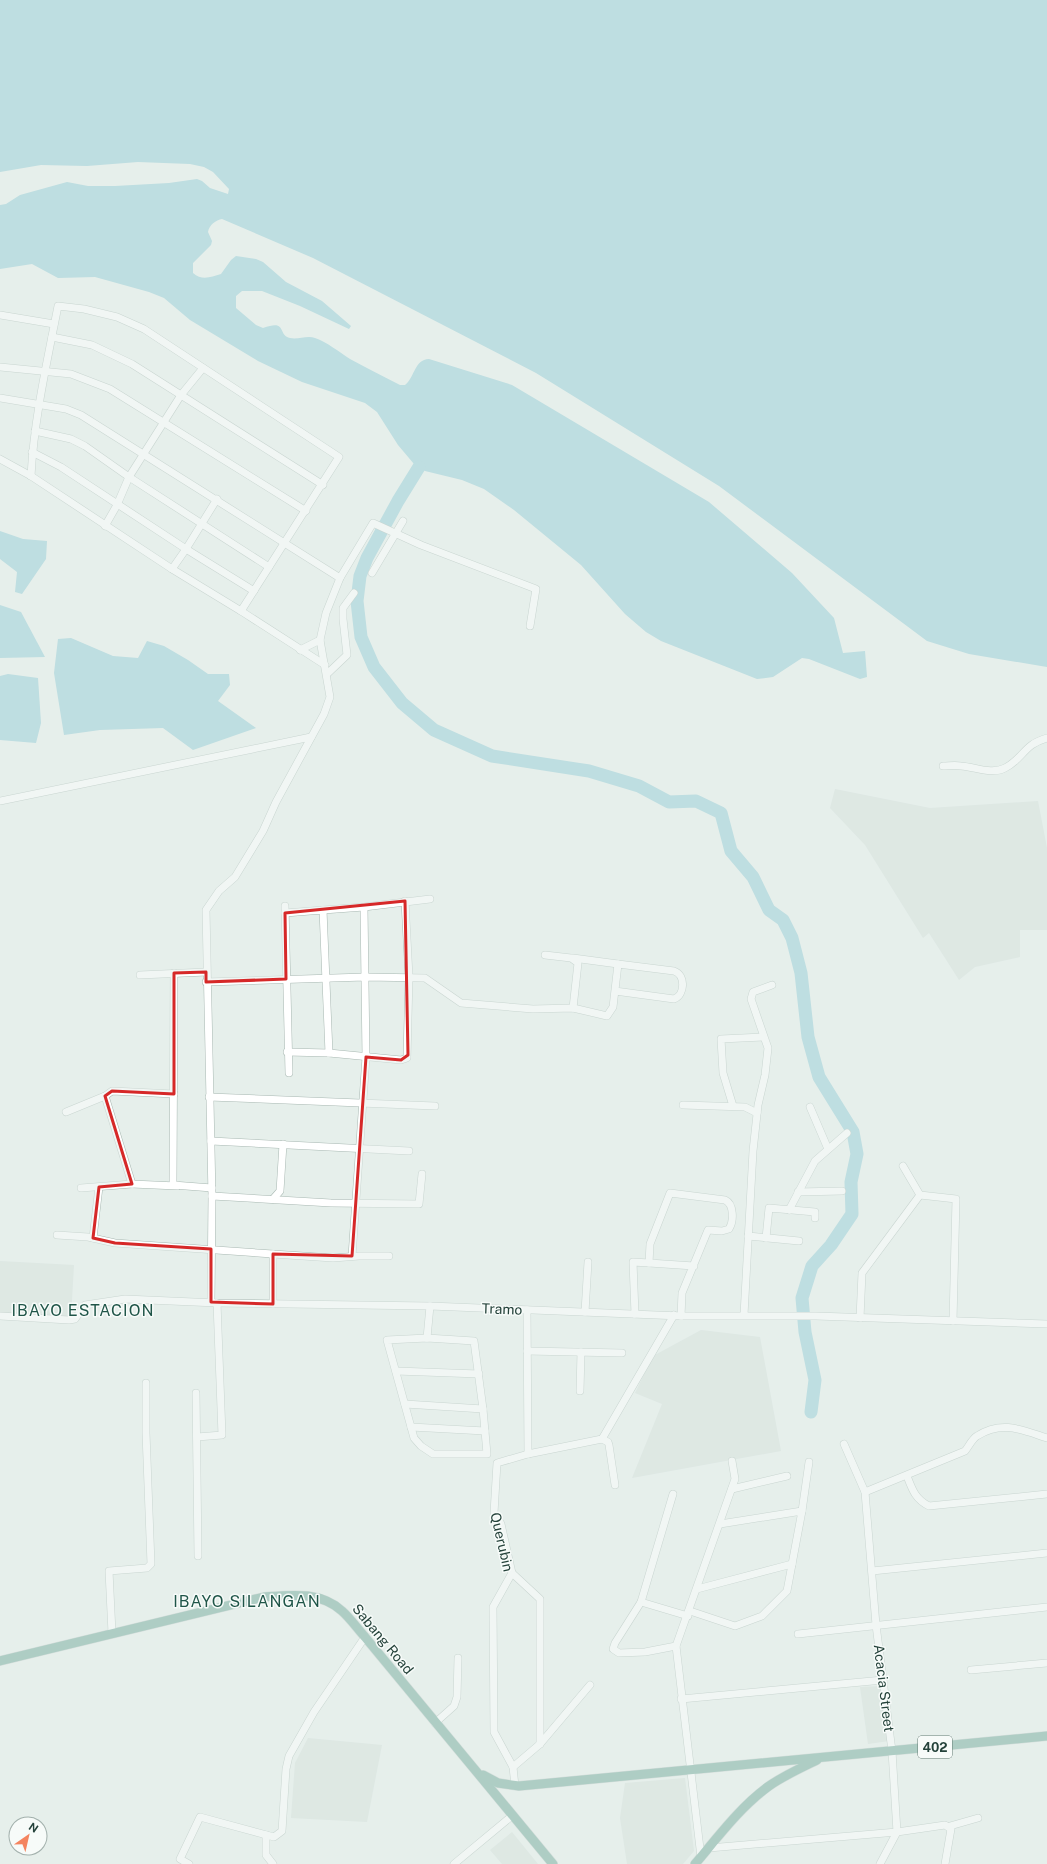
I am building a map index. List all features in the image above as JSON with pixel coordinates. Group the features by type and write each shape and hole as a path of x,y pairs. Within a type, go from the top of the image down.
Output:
{"main road":[{"name":"Sabang Road","path":"0,1661 264,1597 298,1594 320,1598 341,1610 365,1636 553,1864"},
{"name":"402","path":"474,1768 493,1781 515,1786 1047,1736"},
{"path":"698,1861 744,1808 770,1785 822,1757"}],"street":[{"path":"31,476 32,452 39,404 58,306 84,309 117,317 144,329 339,457 323,485 241,611"},
{"path":"0,316 54,324"},
{"path":"52,337 92,345 117,356 148,373 323,485"},
{"path":"0,367 45,370 71,374 110,389 306,511"},
{"path":"105,526 117,505 129,477 181,395 203,368"},
{"path":"0,398 66,409 81,415 217,499 340,578"},
{"path":"35,432 71,439 85,446 129,477 269,567"},
{"path":"32,452 61,467 186,550 254,592"},
{"path":"0,459 31,476 105,526 241,611 300,650 325,664"},
{"path":"172,568 186,550 217,499"},
{"path":"372,573 393,532 404,521"},
{"path":"197,1437 222,1435 211,1249 212,1188 206,982 206,910 219,891 235,877 263,831 324,714 330,697 320,640 326,613 340,578 373,523 422,545 536,589 530,626"},
{"path":"327,674 347,655 343,625 343,608 354,593"},
{"path":"300,650 320,640"},
{"path":"0,801 311,737"},
{"path":"943,766 962,766 993,772 1004,769 1014,763 1024,750 1036,740 1047,738"},
{"path":"289,1073 287,1052 285,910 364,908 430,899"},
{"path":"287,1052 329,1053 401,1060 407,1058 409,977 405,902"},
{"path":"352,1256 366,1057 364,908"},
{"path":"323,910 329,1053"},
{"path":"545,955 677,972 682,978 682,992 674,999 615,991"},
{"path":"571,958 577,961 579,966 573,1008"},
{"path":"206,982 365,977 425,978 461,1003 533,1009 573,1008 606,1016 612,1010 618,964"},
{"path":"140,975 206,972"},
{"path":"174,973 173,1185 177,1186"},
{"path":"744,1315 757,1113 765,1075 768,1048 751,999 753,992 772,985"},
{"path":"733,1106 723,1073 721,1038 764,1037"},
{"path":"66,1112 105,1096 112,1091 174,1094"},
{"path":"105,1096 132,1184"},
{"path":"209,1097 435,1106"},
{"path":"683,1105 744,1107 757,1113"},
{"path":"810,1107 828,1149"},
{"path":"789,1210 815,1161 847,1133"},
{"path":"211,1141 409,1151"},
{"path":"274,1199 280,1191 284,1144"},
{"path":"903,1166 920,1195"},
{"path":"212,1196 356,1203 419,1204 422,1174"},
{"path":"81,1188 132,1184 212,1188"},
{"path":"93,1238 99,1186"},
{"path":"798,1192 842,1191"},
{"path":"602,1439 678,1316 682,1293 708,1230 727,1230 731,1227 732,1206 728,1201 718,1198 670,1193 650,1244 649,1263"},
{"path":"860,1318 862,1273 920,1195"},
{"path":"920,1195 956,1198 953,1321"},
{"path":"766,1238 769,1208 815,1212 815,1218"},
{"path":"57,1235 93,1238 115,1243 333,1258 352,1256 389,1256"},
{"path":"748,1236 799,1241"},
{"path":"273,1254 273,1304"},
{"path":"585,1312 588,1262"},
{"path":"635,1314 633,1262 694,1266"},
{"name":"Tramo","path":"0,1316 69,1320 75,1319 85,1305 125,1298 273,1304 430,1306 678,1316 816,1316 1047,1324"},
{"path":"427,1338 430,1306"},
{"path":"527,1310 528,1454"},
{"path":"487,1454 474,1341 427,1338 387,1340 414,1438 421,1446 433,1454 487,1454 497,1463 528,1454 602,1439 608,1442 609,1445 615,1485"},
{"path":"527,1351 622,1354"},
{"path":"580,1391 581,1352"},
{"path":"396,1371 479,1374"},
{"path":"112,1633 109,1570 147,1568 151,1564 146,1433 146,1383"},
{"path":"196,1393 198,1556"},
{"path":"405,1404 483,1409"},
{"path":"865,1492 965,1451 976,1436 991,1430 1008,1426 1047,1438"},
{"path":"411,1427 485,1431"},
{"name":"Acacia Street","path":"844,1444 865,1492 876,1625 892,1751 897,1832"},
{"path":"698,1861 690,1770 676,1646 736,1479 732,1461"},
{"path":"641,1602 689,1613 734,1626 762,1616 787,1591 810,1462"},
{"name":"Querubin","path":"497,1463 494,1513 501,1524 512,1573 493,1607 494,1732 513,1767"},
{"path":"732,1489 787,1476"},
{"path":"907,1476 917,1498 929,1506 1047,1494"},
{"path":"673,1494 641,1602 615,1643 613,1649 619,1653 645,1652 676,1646"},
{"path":"720,1524 802,1511"},
{"path":"872,1572 1047,1553"},
{"path":"697,1589 792,1564"},
{"path":"512,1573 540,1599 540,1744"},
{"path":"798,1634 1047,1607"},
{"path":"189,1864 180,1859 200,1817 266,1835 278,1835 282,1831 286,1769 289,1756 314,1712 365,1636"},
{"path":"436,1723 454,1706 457,1697 458,1658"},
{"path":"971,1670 1047,1663"},
{"path":"681,1700 883,1680"},
{"path":"515,1786 513,1767 540,1744 590,1685"},
{"path":"454,1864 513,1815"},
{"path":"709,1848 897,1832 946,1825 950,1826 978,1818"},
{"path":"945,1864 951,1829 950,1826"},
{"path":"880,1864 897,1832"},
{"path":"266,1835 266,1864"},
{"path":"267,1855 273,1864"}],"highlighted area":[{"path":"405,901 408,1055 401,1060 366,1057 352,1256 273,1254 273,1304 211,1302 211,1249 115,1243 93,1238 99,1187 132,1184 105,1096 112,1091 174,1094 174,973 206,972 206,982 286,979 285,913"}],"shaded area":[{"path":"835,789 930,808 1038,801 1047,848 1047,930 1020,930 1020,957 975,967 959,980 929,933 923,938 865,845 830,808"},
{"path":"0,1261 74,1265 71,1317 0,1313"},
{"path":"701,1330 760,1337 781,1451 632,1478 662,1404 635,1393 653,1356"},
{"path":"881,1686 889,1741 868,1744 860,1687"},
{"path":"308,1738 382,1745 367,1822 291,1818 295,1763"},
{"path":"685,1778 694,1851 683,1864 627,1864 620,1818 625,1783"},
{"path":"512,1832 538,1864 502,1864 490,1850"}],"water":[{"path":"0,0 1047,0 1047,667 969,654 927,641 719,486 536,373 313,258 222,219 217,220 211,225 208,232 212,241 211,245 193,263 193,273 203,278 210,277 221,274 231,260 236,256 256,259 263,262 286,282 322,301 351,326 349,329 300,306 262,291 242,291 236,296 236,308 256,325 263,328 276,325 279,326 284,334 290,338 315,338 350,359 400,385 405,385 408,382 420,362 429,359 512,385 709,502 792,573 834,618 843,653 865,651 867,677 860,679 809,659 802,658 773,677 757,679 661,641 646,632 625,614 581,565 514,510 484,489 462,480 425,471 414,464 398,445 377,412 365,403 302,382 258,361 190,320 164,298 149,292 95,277 58,278 32,264 0,269 0,205 6,204 20,195 67,182 88,186 115,186 169,183 197,179 202,181 210,188 228,194 229,189 213,172 204,167 190,164 138,162 87,166 41,165 0,172"},
{"path":"0,531 23,539 47,541 46,559 22,594 15,592 17,572 0,559"},
{"path":"0,605 21,612 45,657 0,658"},
{"path":"71,638 113,656 138,658 147,641 164,646 208,674 229,674 230,685 218,701 256,728 193,750 163,728 100,730 64,735 54,673 58,639"},
{"path":"8,674 38,678 41,723 36,743 0,740 0,676"}],"waterway":[{"path":"419,467 398,501 367,558 360,576 357,601 361,637 374,667 402,703 434,730 492,756 589,771 639,786 669,802 696,801 721,813 731,851 753,877 769,910 783,920 792,938 801,973 808,1037 819,1077 853,1132 857,1154 851,1182 852,1214 831,1245 812,1266 802,1298 805,1332 815,1380 811,1412"}],"district":[{"name":"IBAYO ESTACION","path":"83,1310"},
{"name":"IBAYO SILANGAN","path":"247,1601"}]}
